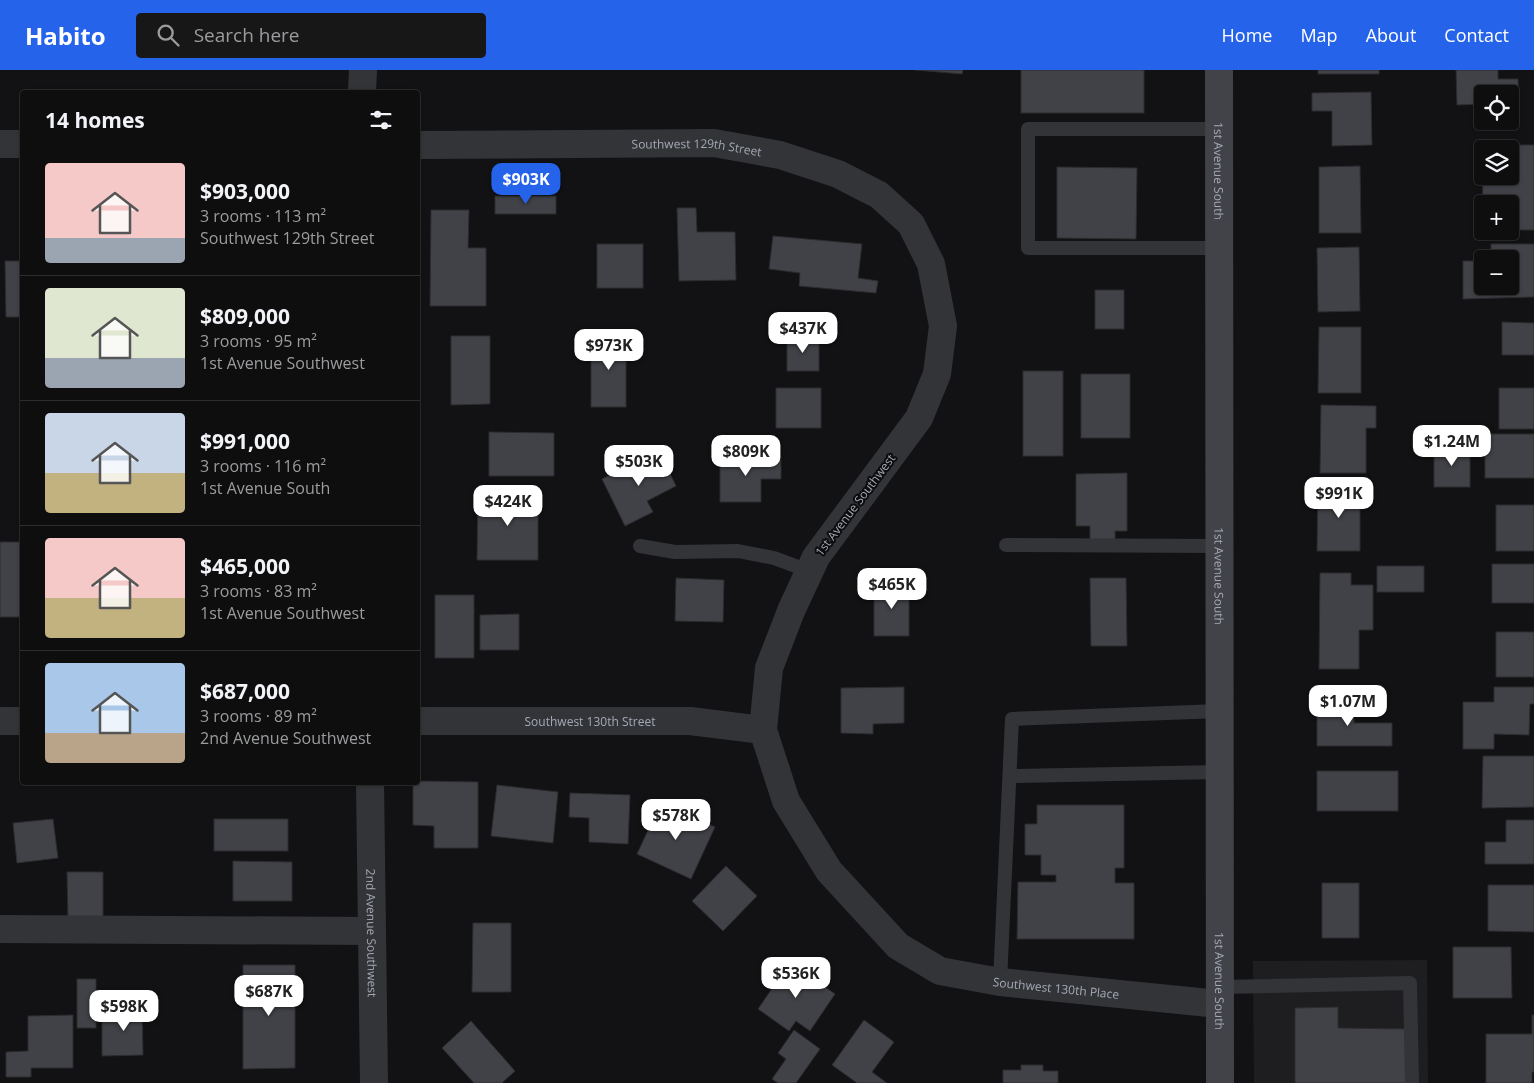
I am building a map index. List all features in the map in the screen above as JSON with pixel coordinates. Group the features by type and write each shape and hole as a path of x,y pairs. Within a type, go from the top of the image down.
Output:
{"main road":[{"name":"1st Avenue South","path":"1218,70 1220,1083"}],"street":[{"path":"362,90 363,70"},
{"name":"Southwest 129th Street","path":"420,145 714,143 780,155 838,174 879,195 911,224 931,264"},
{"path":"0,144 20,144"},
{"name":"1st Avenue Southwest","path":"898,946 829,871 824,863 786,801 763,730 769,668 809,571 816,557 919,418 937,374 943,326 931,264"},
{"path":"0,721 20,721"},
{"name":"Southwest 130th Street","path":"420,722 690,721 763,730"},
{"name":"2nd Avenue Southwest","path":"370,785 374,1083"},
{"path":"0,929 372,931"},
{"name":"Southwest 130th Place","path":"898,946 940,971 1000,982 1220,995"}],"lane":[{"path":"1218,130 1028,129 1028,248 1219,248"},
{"path":"1006,545 1219,546"},
{"path":"640,546 675,552 738,551 774,558 809,571"},
{"path":"1000,982 1012,719 1219,711"},
{"path":"1010,776 1220,772"},
{"path":"1220,995 1410,983 1412,1083"}],"shaded area":[{"path":"1427,960 1428,1083 1254,1083 1253,961"}],"building":[{"path":"915,70 963,70 962,74"},
{"path":"1021,70 1144,70 1144,113 1021,113"},
{"path":"1318,70 1379,70 1379,74 1318,74"},
{"path":"1456,70 1498,70 1498,79 1518,79 1518,85 1474,85 1474,104 1457,105"},
{"path":"1371,92 1372,145 1332,146 1332,111 1312,111 1312,93"},
{"path":"1519,145 1534,145 1534,230 1519,230 1519,195 1482,195 1483,185 1519,185"},
{"path":"1360,166 1361,233 1319,233 1319,167"},
{"path":"1057,167 1137,168 1136,239 1057,238"},
{"path":"495,196 556,196 556,214 495,214"},
{"path":"677,208 696,208 697,232 735,232 736,280 679,281"},
{"path":"431,210 469,210 468,248 486,248 486,306 430,306"},
{"path":"773,236 862,244 858,278 878,281 876,293 799,286 800,273 769,269"},
{"path":"597,244 643,244 643,288 597,288"},
{"path":"1491,244 1534,244 1534,297 1463,299 1463,261 1474,261 1474,295 1519,295 1519,250 1491,250"},
{"path":"1359,247 1360,311 1318,312 1317,248"},
{"path":"5,261 20,261 20,317 6,317"},
{"path":"1095,290 1124,290 1124,329 1095,329"},
{"path":"1502,322 1534,323 1534,355 1502,355"},
{"path":"1319,327 1361,327 1361,393 1318,393"},
{"path":"591,335 626,335 626,407 591,407"},
{"path":"451,336 490,336 490,404 451,405"},
{"path":"787,338 819,338 819,371 787,371"},
{"path":"1023,371 1063,371 1063,456 1023,456"},
{"path":"1081,374 1130,374 1130,438 1081,438"},
{"path":"776,388 821,388 821,428 776,428"},
{"path":"1499,388 1534,388 1534,429 1499,429"},
{"path":"1321,405 1376,406 1376,428 1366,428 1366,473 1320,473"},
{"path":"489,432 554,433 554,476 489,476"},
{"path":"1485,434 1534,434 1534,478 1485,478"},
{"path":"1434,447 1470,447 1470,487 1434,487"},
{"path":"659,451 676,486 647,501 653,512 625,526 602,479"},
{"path":"720,456 781,457 781,479 761,479 761,502 720,502"},
{"path":"1127,473 1127,531 1115,531 1115,543 1090,543 1090,526 1076,526 1076,474"},
{"path":"1318,487 1360,487 1360,551 1317,551"},
{"path":"478,494 538,494 538,560 477,560"},
{"path":"1496,505 1534,505 1534,551 1496,551"},
{"path":"0,542 20,542 20,617 0,617"},
{"path":"1492,564 1534,564 1534,603 1492,603"},
{"path":"1377,566 1424,566 1424,592 1377,592"},
{"path":"1320,573 1351,573 1351,585 1373,585 1373,630 1359,630 1359,669 1319,669"},
{"path":"676,578 724,580 723,622 675,621"},
{"path":"1090,578 1126,578 1127,646 1091,646"},
{"path":"874,583 909,583 909,636 874,636"},
{"path":"435,595 474,595 474,658 435,658"},
{"path":"519,614 519,650 480,650 480,615"},
{"path":"1496,632 1534,632 1534,677 1496,677"},
{"path":"904,687 904,723 873,724 873,734 841,733 841,688"},
{"path":"1494,687 1534,687 1534,704 1530,704 1529,735 1494,734 1494,749 1463,749 1463,702 1494,702"},
{"path":"1317,700 1354,700 1354,723 1392,723 1392,746 1317,746"},
{"path":"1483,756 1534,756 1534,807 1482,808"},
{"path":"1317,771 1398,771 1398,811 1317,811"},
{"path":"420,781 478,782 478,848 434,848 434,826 413,825 413,785 420,785"},
{"path":"497,785 558,792 553,843 491,836"},
{"path":"570,793 630,795 628,844 589,842 589,818 569,817"},
{"path":"661,802 715,827 691,879 637,854"},
{"path":"1037,805 1124,805 1124,868 1115,868 1115,883 1134,883 1134,939 1017,939 1018,882 1056,882 1056,875 1041,875 1041,855 1025,855 1025,824 1037,824"},
{"path":"53,819 58,858 17,863 13,823"},
{"path":"214,819 288,819 288,851 214,851"},
{"path":"1506,820 1534,820 1534,864 1485,864 1485,842 1506,842"},
{"path":"233,861 292,862 292,901 233,901"},
{"path":"726,866 757,896 723,931 692,901"},
{"path":"67,872 103,872 103,920 68,920"},
{"path":"1322,883 1359,883 1359,938 1322,938"},
{"path":"1488,885 1534,885 1534,932 1488,931"},
{"path":"473,923 511,923 511,992 472,992"},
{"path":"1453,947 1511,947 1512,998 1453,998"},
{"path":"790,962 835,994 810,1031 796,1021 789,1031 758,1009"},
{"path":"243,965 295,965 295,1068 243,1069"},
{"path":"77,979 96,979 96,1028 77,1028"},
{"path":"122,1000 142,1000 143,1055 102,1056 102,1019 122,1019"},
{"path":"1338,1007 1338,1028 1407,1029 1406,1083 1295,1083 1295,1008"},
{"path":"73,1015 73,1068 31,1068 31,1077 6,1077 6,1052 28,1051 28,1016"},
{"path":"1532,1015 1534,1015 1534,1072 1532,1072 1532,1083 1486,1083 1486,1034 1532,1034"},
{"path":"864,1020 894,1042 872,1072 887,1083 857,1083 832,1065"},
{"path":"471,1021 515,1071 502,1083 474,1083 442,1048"},
{"path":"794,1030 820,1049 796,1083 778,1083 772,1079 786,1059 778,1053"},
{"path":"1021,1065 1043,1065 1043,1071 1058,1071 1058,1083 1003,1083 1003,1070 1021,1070"}]}
